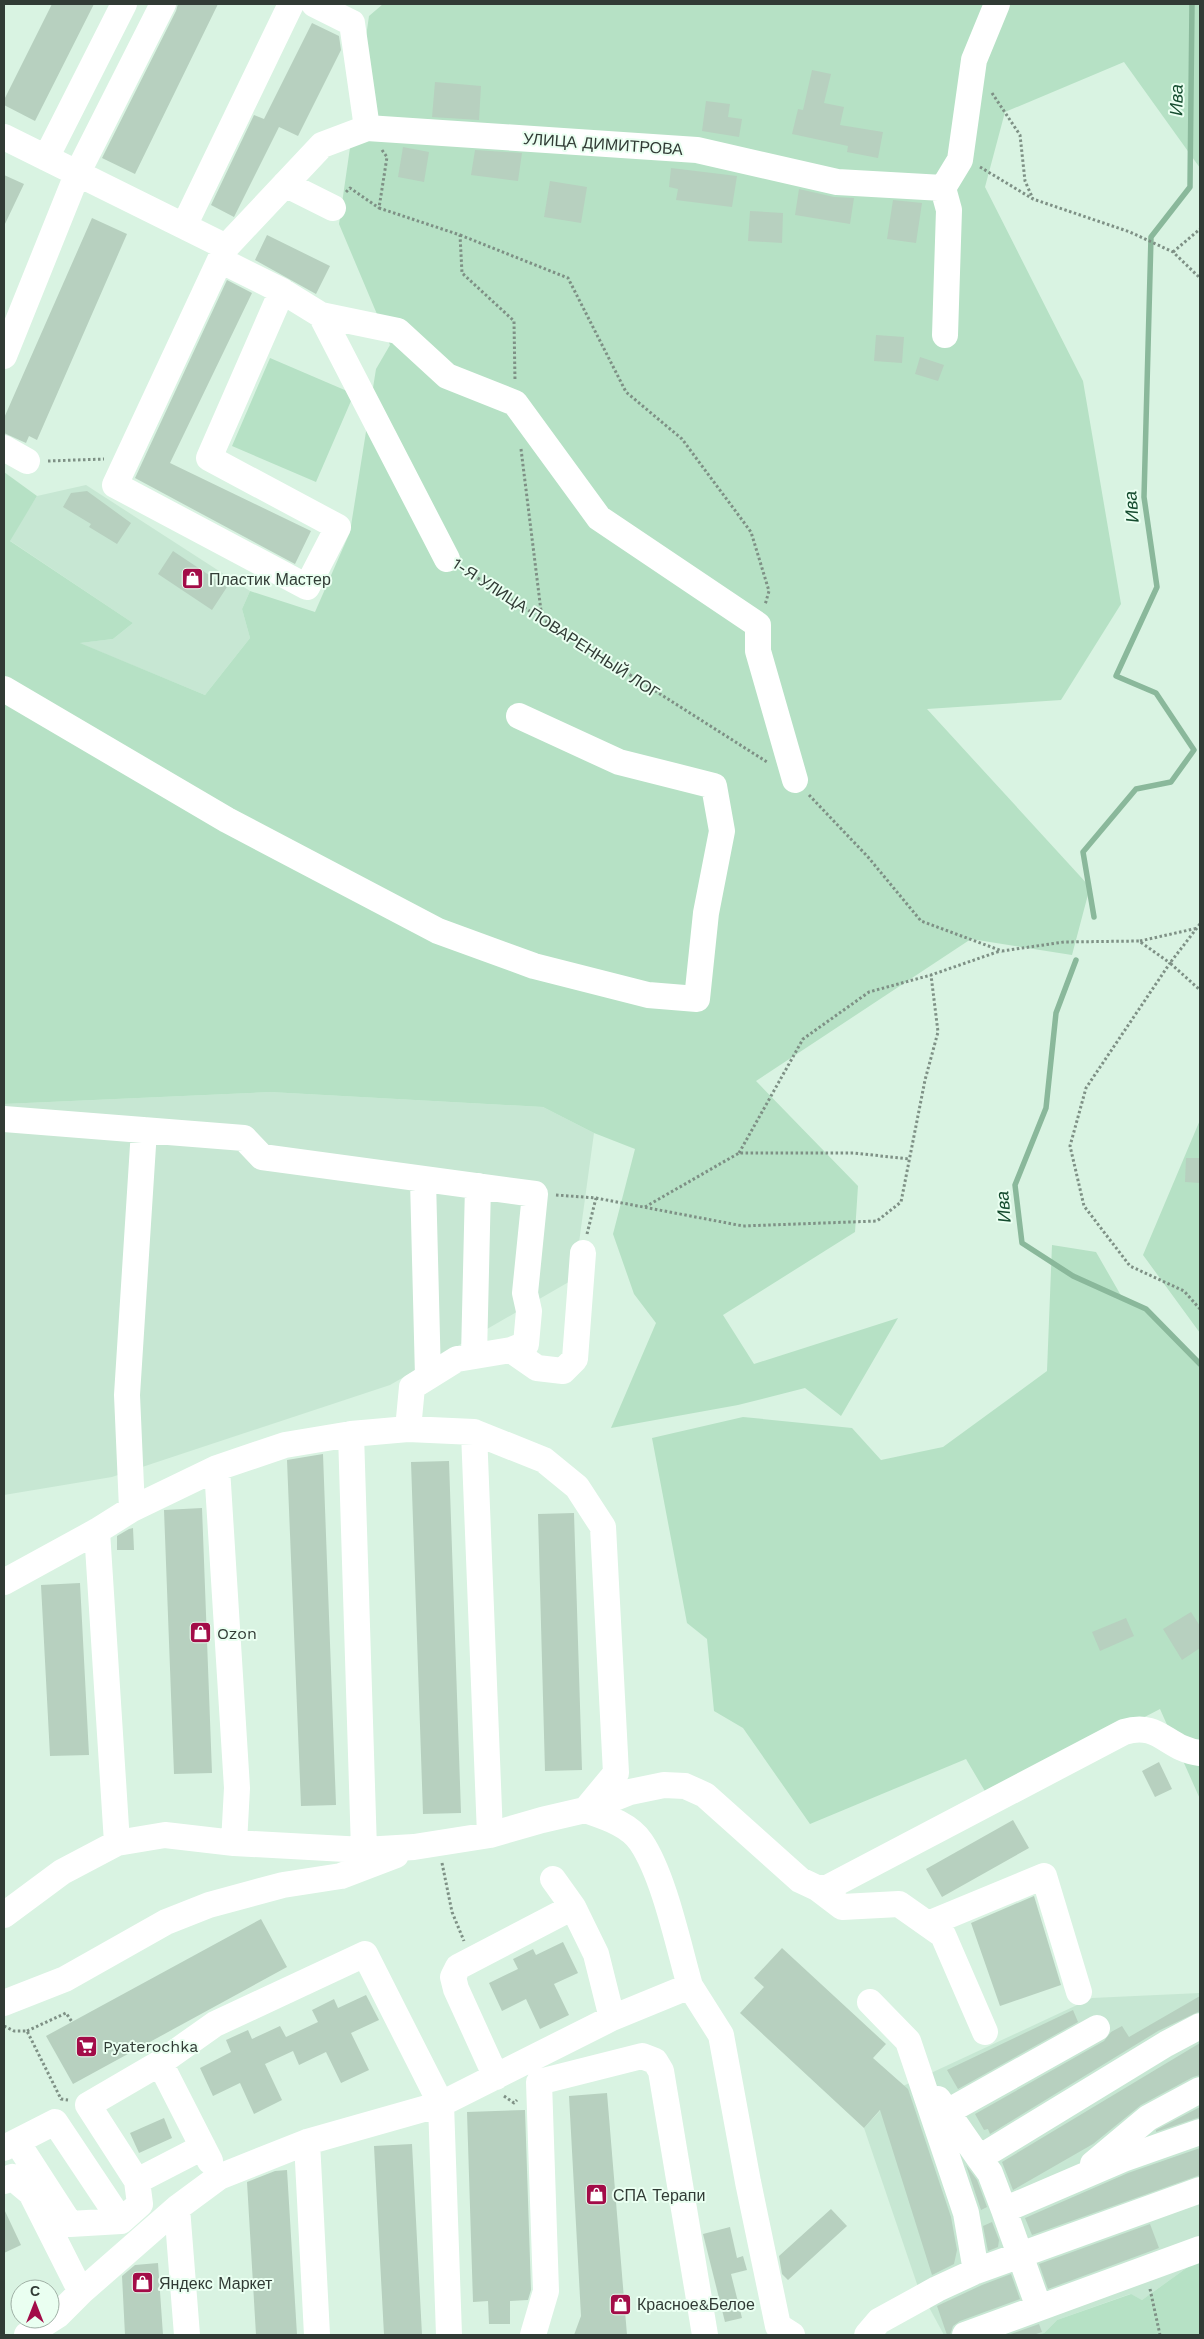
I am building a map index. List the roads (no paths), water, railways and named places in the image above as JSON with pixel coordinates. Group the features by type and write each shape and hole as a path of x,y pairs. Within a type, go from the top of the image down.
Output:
{"street":[{"path":"46,158 124,4"},
{"path":"4,356 78,172 163,4"},
{"path":"184,226 291,4"},
{"path":"282,291 209,458 338,526 307,586 115,485 223,254 322,144 368,128 358,13 314,4"},
{"path":"945,335 949,210 943,188 960,160 974,60 997,4"},
{"name":"УЛИЦА ДИМИТРОВА","path":"368,128 697,150 837,182 943,188"},
{"path":"4,137 184,226 223,254 321,315 398,331 447,376 515,403 599,518 758,625 758,651 795,780"},
{"path":"285,184 333,208"},
{"name":"1-Я УЛИЦА ПОВАРЕННЫЙ ЛОГ","path":"321,315 447,559"},
{"path":"4,448 27,461"},
{"path":"4,689 227,820 438,931 534,966 648,995 697,999 706,913 722,831 714,786 619,762 519,716"},
{"path":"4,1119 244,1138 262,1157 535,1194 525,1293 529,1311 526,1344 511,1350 457,1359 412,1387 408,1429"},
{"path":"132,1509 127,1395 144,1130"},
{"path":"423,1180 428,1377"},
{"path":"474,1356 478,1186"},
{"path":"511,1350 537,1368 563,1371 576,1359 583,1254"},
{"path":"4,1582 97,1531 132,1509 217,1468 285,1445 351,1434 408,1429 474,1432 544,1460 577,1487 603,1527 616,1773 585,1810"},
{"path":"474,1432 490,1835"},
{"path":"351,1434 364,1850"},
{"path":"217,1468 237,1788 234,1843"},
{"path":"97,1531 117,1843"},
{"path":"817,1888 836,1886 1124,1732 1143,1728 1151,1730 1179,1748 1200,1753"},
{"path":"4,1915 62,1872 117,1843 165,1835 234,1843 364,1850 425,1846 490,1835 585,1810 630,1792 664,1785 685,1786 705,1795 800,1880 817,1888 842,1908 899,1904 944,1935 985,2032"},
{"path":"585,1810 614,1820 640,1840 657,1873 690,1986 721,2035 748,2182 778,2326 792,2335"},
{"path":"4,2003 65,1979 166,1922 209,1905 284,1884 341,1876 425,1846"},
{"path":"928,1924 1044,1876 1079,1992"},
{"path":"553,1879 573,1906 596,1954 612,2018"},
{"path":"496,2077 456,1988 453,1977 458,1967 573,1906"},
{"path":"121,2221 55,2122 10,2145 70,2224 121,2221 140,2204 137,2181 88,2105 160,2063 215,2024 365,1954 441,2104 450,2335"},
{"path":"60,2322 81,2292 177,2208 219,2177 307,2142 441,2104 612,2018 690,1986"},
{"path":"870,2002 908,2041 966,2212 976,2271"},
{"path":"979,2158 1166,2044 1200,2026"},
{"path":"947,2112 1097,2028"},
{"path":"533,2335 546,2291 539,2082 642,2056 656,2061 661,2071 705,2335"},
{"path":"160,2063 219,2177"},
{"path":"919,2073 990,2173 1039,2308"},
{"path":"1071,2182 1148,2118 1200,2090"},
{"path":"1004,2210 1123,2160 1200,2132"},
{"path":"307,2142 317,2335"},
{"path":"137,2181 203,2146"},
{"path":"4,2181 12,2177 32,2193 81,2292"},
{"path":"867,2335 879,2321 937,2289 976,2271 1200,2190"},
{"path":"177,2208 187,2335"},
{"path":"965,2335 1200,2249"},
{"path":"27,2335 46,2329"}],"waterway":[{"name":"Ива","path":"1094,917 1083,852 1136,789 1171,782 1194,750 1156,693 1116,676 1157,587 1144,497 1151,237 1190,187 1192,4"},
{"name":"Ива","path":"1076,960 1056,1013 1046,1108 1015,1185 1022,1243 1073,1276 1146,1309 1200,1364"}],"place":[{"name":"Пластик Мастер","path":"193,579"},
{"name":"Ozon","path":"201,1633"},
{"name":"Pyaterochka","path":"87,2046"},
{"name":"СПА Терапи","path":"597,2195"},
{"name":"Яндекс Маркет","path":"143,2283"},
{"name":"Красное&Белое","path":"621,2304"}]}
